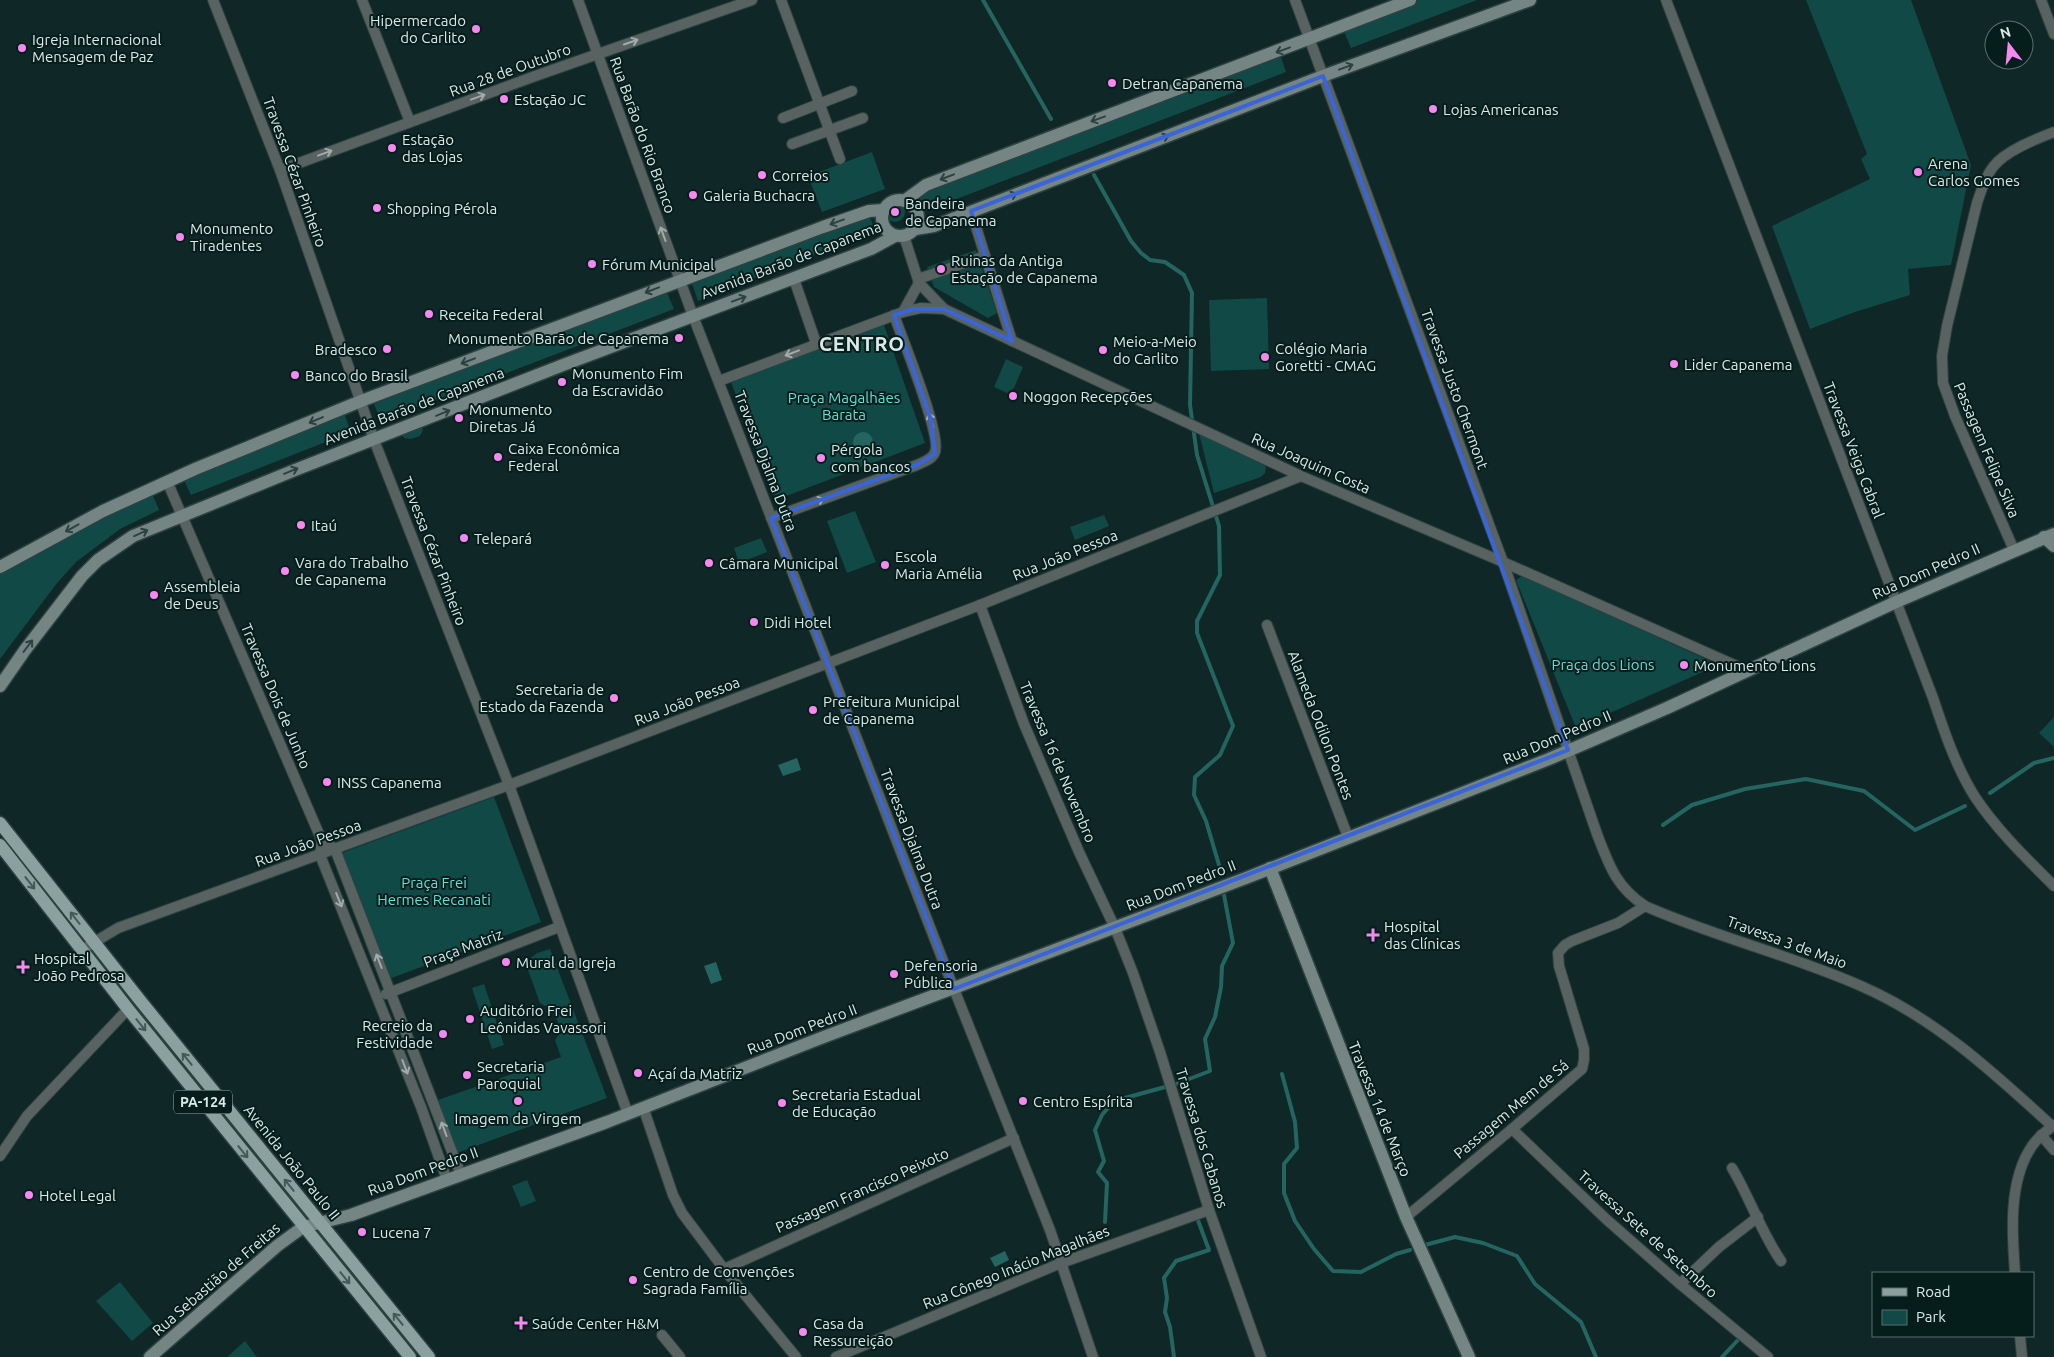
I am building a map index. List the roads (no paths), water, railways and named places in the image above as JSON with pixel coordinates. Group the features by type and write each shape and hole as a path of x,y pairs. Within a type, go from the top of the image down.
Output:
{"main road":[{"name":"Avenida João Paulo II","path":"0,823 88,946 128,1008 303,1227 410,1357"},
{"name":"Avenida João Paulo II","path":"0,845 88,946 320,1223 429,1357"}],"street":[{"name":"Travessa Cézar Pinheiro","path":"213,0 280,170 374,440 509,785 628,1114"},
{"path":"362,0 410,122"},
{"name":"Rua Barão do Rio Branco","path":"578,0 680,280"},
{"path":"780,0 840,159"},
{"name":"Travessa Justo Chermont","path":"1295,0 1503,562 1568,750"},
{"path":"904,201 914,207 918,212 919,218 905,234 885,228 882,216 884,210 893,202 904,201 919,189 1070,129 1310,40 1410,0"},
{"name":"Avenida Barão de Capanema","path":"0,686 66,595 98,560 133,536 374,440 693,316 794,279 905,234 927,228 1323,76 1530,0"},
{"name":"Travessa Veiga Cabral","path":"1666,0 1951,748 1974,795 2007,838 2054,886"},
{"path":"2041,0 2054,34"},
{"name":"Rua 28 de Outubro","path":"280,170 746,1"},
{"path":"783,118 852,91"},
{"path":"792,144 863,118"},
{"name":"Passagem Felipe Silva","path":"2014,550 1955,416 1943,383 1942,356 1947,326 1977,203 1984,183 1993,166 2010,153 2054,132"},
{"name":"Avenida Barão de Capanema","path":"0,568 103,511 167,481 361,401 860,213 884,210"},
{"path":"971,211 1012,341"},
{"name":"Rua Joaquim Costa","path":"905,234 918,281 944,309 1301,476 1503,562 1748,671"},
{"path":"771,518 917,466 935,454 937,445 931,420 899,314 918,281 985,256"},
{"path":"794,279 816,343"},
{"name":"Travessa Djalma Dutra","path":"680,280 827,664 1050,1230 1093,1357"},
{"path":"719,381 816,343 899,314 921,308 944,309"},
{"name":"Rua João Pessoa","path":"88,946 118,928 509,785 827,664 980,605 1301,476"},
{"name":"Travessa Dois de Junho","path":"167,481 322,841"},
{"name":"Rua Dom Pedro II","path":"303,1227 346,1217 628,1114 821,1038 1270,868 1568,750 1667,708 1896,602 2014,550 2051,539"},
{"name":"Travessa 16 de Novembro","path":"980,605 1024,724 1074,843 1115,928"},
{"name":"Alameda Odilon Pontes","path":"1267,625 1348,837"},
{"name":"Travessa 3 de Maio","path":"1568,750 1610,867 1618,882 1631,897 1645,906 1862,986 1908,1010 1989,1068 2053,1126"},
{"path":"446,1180 421,1107 320,855 322,841 335,849 461,1175"},
{"name":"Travessa 14 de Março","path":"1270,868 1406,1217 1469,1357"},
{"name":"Passagem Mem de Sá","path":"1406,1217 1582,1069 1584,1050 1558,959 1561,949 1572,941 1618,923 1645,906"},
{"name":"Praça Matriz","path":"378,997 559,927"},
{"name":"Travessa dos Cabanos","path":"1115,928 1147,1014 1209,1210 1261,1357"},
{"path":"0,1156 27,1116 128,1008"},
{"path":"643,1107 677,1204 688,1222 796,1357"},
{"path":"2015,1272 2012,1227 2015,1197 2020,1174 2031,1147 2041,1135 2053,1126"},
{"name":"Travessa Sete de Setembro","path":"1512,1129 1606,1219 1768,1357"},
{"path":"2041,1135 2054,1150"},
{"name":"Passagem Francisco Peixoto","path":"724,1269 1014,1138"},
{"path":"1732,1168 1768,1240 1781,1261"},
{"name":"Rua Cônego Inácio Magalhães","path":"836,1357 1061,1263 1209,1210"},
{"path":"1680,1284 1719,1247 1758,1217"},
{"name":"Rua Sebastião de Freitas","path":"150,1357 277,1246 303,1227"},
{"path":"662,1335 680,1357"},
{"path":"2020,1337 2022,1357"}],"waterway":[{"path":"983,0 1051,119"},
{"path":"1094,175 1131,241 1150,260 1165,262 1184,275 1192,293 1190,405 1197,455 1219,526 1220,575 1197,621 1197,633 1233,726 1220,755 1195,777 1194,795 1206,821 1219,865"},
{"path":"1990,793 2034,763 2054,758"},
{"path":"1663,825 1692,805 1745,789 1806,779 1864,791 1915,830 1965,806"},
{"path":"1105,1222 1107,1183 1098,1172 1104,1161 1095,1130 1102,1115 1114,1101 1176,1084 1210,1071 1205,1039 1215,1017 1221,987 1222,966 1233,943 1224,895"},
{"path":"1282,1074 1295,1122 1297,1148 1284,1164 1284,1193 1295,1221 1314,1249 1333,1271 1361,1272 1396,1254 1410,1250"},
{"path":"1174,1357 1170,1327 1165,1312 1167,1298 1164,1278 1176,1261 1209,1250 1196,1215"},
{"path":"1425,1245 1455,1237 1483,1243 1517,1256 1535,1284 1581,1322 1596,1357"},
{"path":"1722,1357 1737,1341"}],"place":[{"name":"Hipermercado do Carlito","path":"476,29"},
{"name":"Igreja Internacional Mensagem de Paz","path":"22,48"},
{"name":"Detran Capanema","path":"1112,83"},
{"name":"Estação JC","path":"504,99"},
{"name":"Lojas Americanas","path":"1433,109"},
{"name":"Estação das Lojas","path":"392,148"},
{"name":"Arena Carlos Gomes","path":"1918,172"},
{"name":"Correios","path":"762,175"},
{"name":"Galeria Buchacra","path":"693,195"},
{"name":"Shopping Pérola","path":"377,208"},
{"name":"Bandeira de Capanema","path":"895,212"},
{"name":"Monumento Tiradentes","path":"180,237"},
{"name":"Fórum Municipal","path":"592,264"},
{"name":"Ruinas da Antiga Estação de Capanema","path":"941,269"},
{"name":"Receita Federal","path":"429,314"},
{"name":"Monumento Barão de Capanema","path":"679,338"},
{"name":"Bradesco","path":"387,349"},
{"name":"Meio-a-Meio do Carlito","path":"1103,350"},
{"name":"Colégio Maria Goretti - CMAG","path":"1265,357"},
{"name":"Lider Capanema","path":"1674,364"},
{"name":"Banco do Brasil","path":"295,375"},
{"name":"Monumento Fim da Escravidão","path":"562,382"},
{"name":"Noggon Recepções","path":"1013,396"},
{"name":"Monumento Diretas Já","path":"459,418"},
{"name":"Caixa Econômica Federal","path":"498,457"},
{"name":"Pérgola com bancos","path":"821,458"},
{"name":"Itaú","path":"301,525"},
{"name":"Telepará","path":"464,538"},
{"name":"Câmara Municipal","path":"709,563"},
{"name":"Escola Maria Amélia","path":"885,565"},
{"name":"Vara do Trabalho de Capanema","path":"285,571"},
{"name":"Assembleia de Deus","path":"154,595"},
{"name":"Didi Hotel","path":"754,622"},
{"name":"Monumento Lions","path":"1684,665"},
{"name":"Secretaria de Estado da Fazenda","path":"614,698"},
{"name":"Prefeitura Municipal de Capanema","path":"813,710"},
{"name":"INSS Capanema","path":"327,782"},
{"name":"Hospital das Clínicas","path":"1373,935"},
{"name":"Mural da Igreja","path":"506,962"},
{"name":"Hospital João Pedrosa","path":"23,967"},
{"name":"Defensoria Pública","path":"894,974"},
{"name":"Auditório Frei Leônidas Vavassori","path":"470,1019"},
{"name":"Recreio da Festividade","path":"443,1034"},
{"name":"Açaí da Matriz","path":"638,1073"},
{"name":"Secretaria Paroquial","path":"467,1075"},
{"name":"Imagem da Virgem","path":"518,1101"},
{"name":"Centro Espírita","path":"1023,1101"},
{"name":"Secretaria Estadual de Educação","path":"782,1103"},
{"name":"Hotel Legal","path":"29,1195"},
{"name":"Lucena 7","path":"362,1232"},
{"name":"Centro de Convenções Sagrada Família","path":"633,1280"},
{"name":"Saúde Center H&M","path":"521,1323"},
{"name":"Casa da Ressureição","path":"803,1332"}],"district":[{"name":"CENTRO","path":"862,343"}],"park label":[{"name":"Praça Magalhães Barata","path":"844,406"},
{"name":"Praça dos Lions","path":"1603,664"},
{"name":"Praça Frei Hermes Recanati","path":"434,890"}]}
